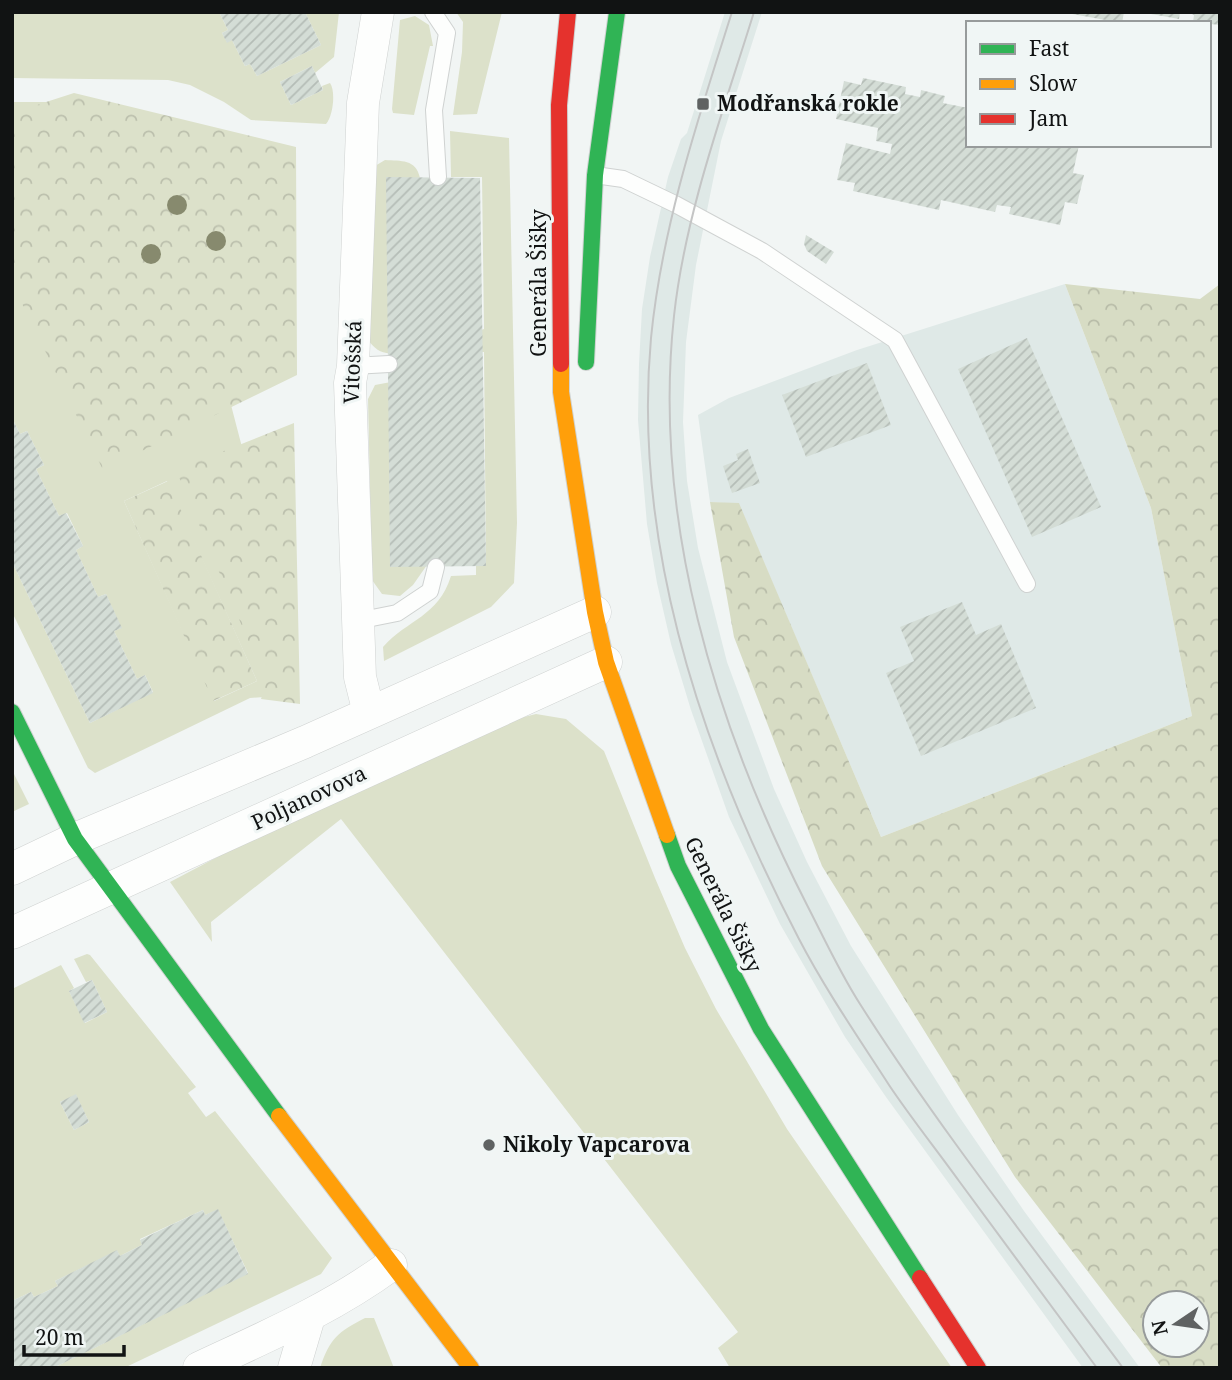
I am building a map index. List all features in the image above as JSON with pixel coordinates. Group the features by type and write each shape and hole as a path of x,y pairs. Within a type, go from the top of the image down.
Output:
{"main road":[{"name":"Generála Šišky","path":"568,12 559,105 561,392 595,612 606,662 678,866 761,1029 978,1368"},
{"path":"586,379 596,175 617,12"},
{"name":"Generála Šišky","path":"586,446 587,553"},
{"path":"12,712 75,839 391,1265 471,1368"},
{"name":"Generála Šišky","path":"874,1208 994,1368"}],"street":[{"name":"Vitošská","path":"369,713 360,677 350,383 353,366 363,103 378,12"},
{"path":"12,869 595,612"},
{"name":"Poljanovova","path":"12,933 606,662"},
{"path":"199,1368 309,1317 358,1290 391,1265"},
{"path":"294,1368 309,1317"}],"lane":[{"path":"433,12 447,33 434,110 438,177"},
{"path":"596,175 623,179 762,251 895,340 1027,584"},
{"path":"353,366 389,364"},
{"path":"357,621 397,613 430,591 436,567"}],"shaded area":[{"path":"725,12 762,12 721,141 696,265 686,342 683,422 687,481 698,548 727,662 774,789 807,862 851,946 958,1115 1024,1211 1140,1368 1083,1368 845,1037 780,924 729,817 691,710 671,644 647,524 638,420 639,364 642,309 650,257 668,177 681,139 687,133"},
{"path":"1065,284 1151,508 1192,716 881,837 739,504 710,502 698,415 729,398 857,350"}],"green space":[{"path":"12,12 219,12 228,30 222,33 227,42 232,40 245,66 250,64 257,76 321,45 305,12 339,12 334,57 315,73 312,66 280,82 291,105 323,90 322,86 330,83 333,104 330,115 326,124 251,120 224,102 190,85 168,80 12,78"},
{"path":"456,12 502,12 477,114 453,115 462,52 463,22"},
{"path":"415,16 429,25 433,46 430,46 414,115 393,113 400,20"},
{"path":"74,93 296,147 297,375 103,470 12,283 12,113"},
{"path":"12,102 55,102 207,313 243,451 276,651 264,697 250,698 95,773 88,768 12,612 12,562 90,723 153,692 145,675 137,679 114,631 121,628 106,594 98,597 76,550 83,546 67,513 59,516 36,469 44,465 27,431 20,434 12,418","holes":["167,481 257,681 214,701 124,501"]},
{"path":"450,131 509,138 517,523 514,583 491,607 384,661 383,647 430,609 445,590 451,576 476,575 476,565 486,564 484,352 481,330 484,329 482,177 451,177"},
{"path":"385,160 411,164 420,178 393,353 379,350 368,340 375,166"},
{"path":"1065,284 1200,299 1220,284 1220,1368 1162,1368 1155,1359 1211,1359 1211,1289 1141,1289 1141,1341 1015,1177 822,866 734,637 710,502 739,503 881,837 1192,716 1151,508"},
{"path":"391,382 427,565 413,585 400,596 382,594 372,580 368,399 375,385"},
{"path":"294,423 300,704 261,699 266,683 176,470"},
{"path":"168,481 257,681 213,701 124,501"},
{"path":"536,714 566,719 604,751 685,948 716,1009 787,1129 952,1368 730,1368 718,1348 738,1332 341,819 211,922 212,942 170,882 244,843 508,721"},
{"path":"12,770 29,804 12,812"},
{"path":"90,955 196,1087 188,1093 206,1117 215,1111 332,1258 321,1274 124,1368 53,1368 248,1273 218,1210 205,1215 203,1210 140,1239 142,1245 120,1256 117,1251 55,1281 58,1286 34,1297 31,1292 12,1301 12,989 61,965 74,988 69,991 85,1023 107,1012 92,980 86,982 74,959","holes":["76,1095 89,1122 74,1130 60,1102"]},
{"path":"365,1318 374,1318 394,1368 320,1368 336,1337"}],"building":[{"path":"219,12 305,12 321,45 257,76 250,64 245,66 232,40 227,43 222,33 228,30"},
{"path":"1061,12 1124,12 1122,21"},
{"path":"1140,12 1180,12 1179,19"},
{"path":"1188,12 1220,12 1220,25 1211,24 1211,21 1193,21 1194,15"},
{"path":"312,66 323,90 291,105 280,82"},
{"path":"863,78 906,87 905,94 920,97 921,90 945,96 943,103 966,108 966,147 1079,147 1073,173 1084,175 1077,204 1065,202 1060,225 1009,214 1011,207 997,205 995,212 941,200 939,210 853,191 855,183 837,180 846,143 890,154 892,144 876,141 878,128 836,119 844,81 861,85"},
{"path":"386,177 480,178 486,566 390,567"},
{"path":"806,235 834,252 826,264 807,251 804,244"},
{"path":"1027,338 1101,507 1032,537 958,369"},
{"path":"867,363 891,425 806,457 782,395"},
{"path":"12,418 20,434 27,431 44,465 36,469 59,516 66,513 83,546 76,550 98,597 106,594 122,628 114,631 137,679 145,675 153,693 90,723 12,562"},
{"path":"748,449 760,483 732,493 723,466 738,460 736,454"},
{"path":"962,602 976,635 1001,624 1036,708 921,756 886,673 914,661 900,627"},
{"path":"92,980 107,1012 84,1023 69,991"},
{"path":"76,1094 89,1122 74,1130 60,1102"},
{"path":"218,1209 248,1274 53,1368 12,1368 12,1301 31,1292 34,1297 58,1286 55,1281 117,1250 120,1256 142,1245 140,1240 171,1225 203,1210 205,1215"}],"tram line":[{"path":"732,12 672,214 651,338 648,416 653,494 664,572 682,648 705,724 733,798 799,939 820,976 897,1097 1097,1368"},
{"path":"754,12 696,201 679,278 674,316 670,392 673,469 682,545 698,620 744,766 774,836 846,980 955,1143 1123,1368"}],"traffic: fast":[{"path":"586,362 595,175 617,12"},
{"path":"12,712 75,839 279,1116"},
{"path":"667,835 678,866 761,1029 920,1278"}],"traffic: slow":[{"path":"561,364 561,392 595,612 606,662 667,835"},
{"path":"279,1116 471,1368"}],"traffic: jam":[{"path":"561,364 559,105 568,12"},
{"path":"920,1278 978,1368"}],"place":[{"name":"Modřanská rokle","path":"703,104"},
{"name":"Nikoly Vapcarova","path":"489,1145"}]}
